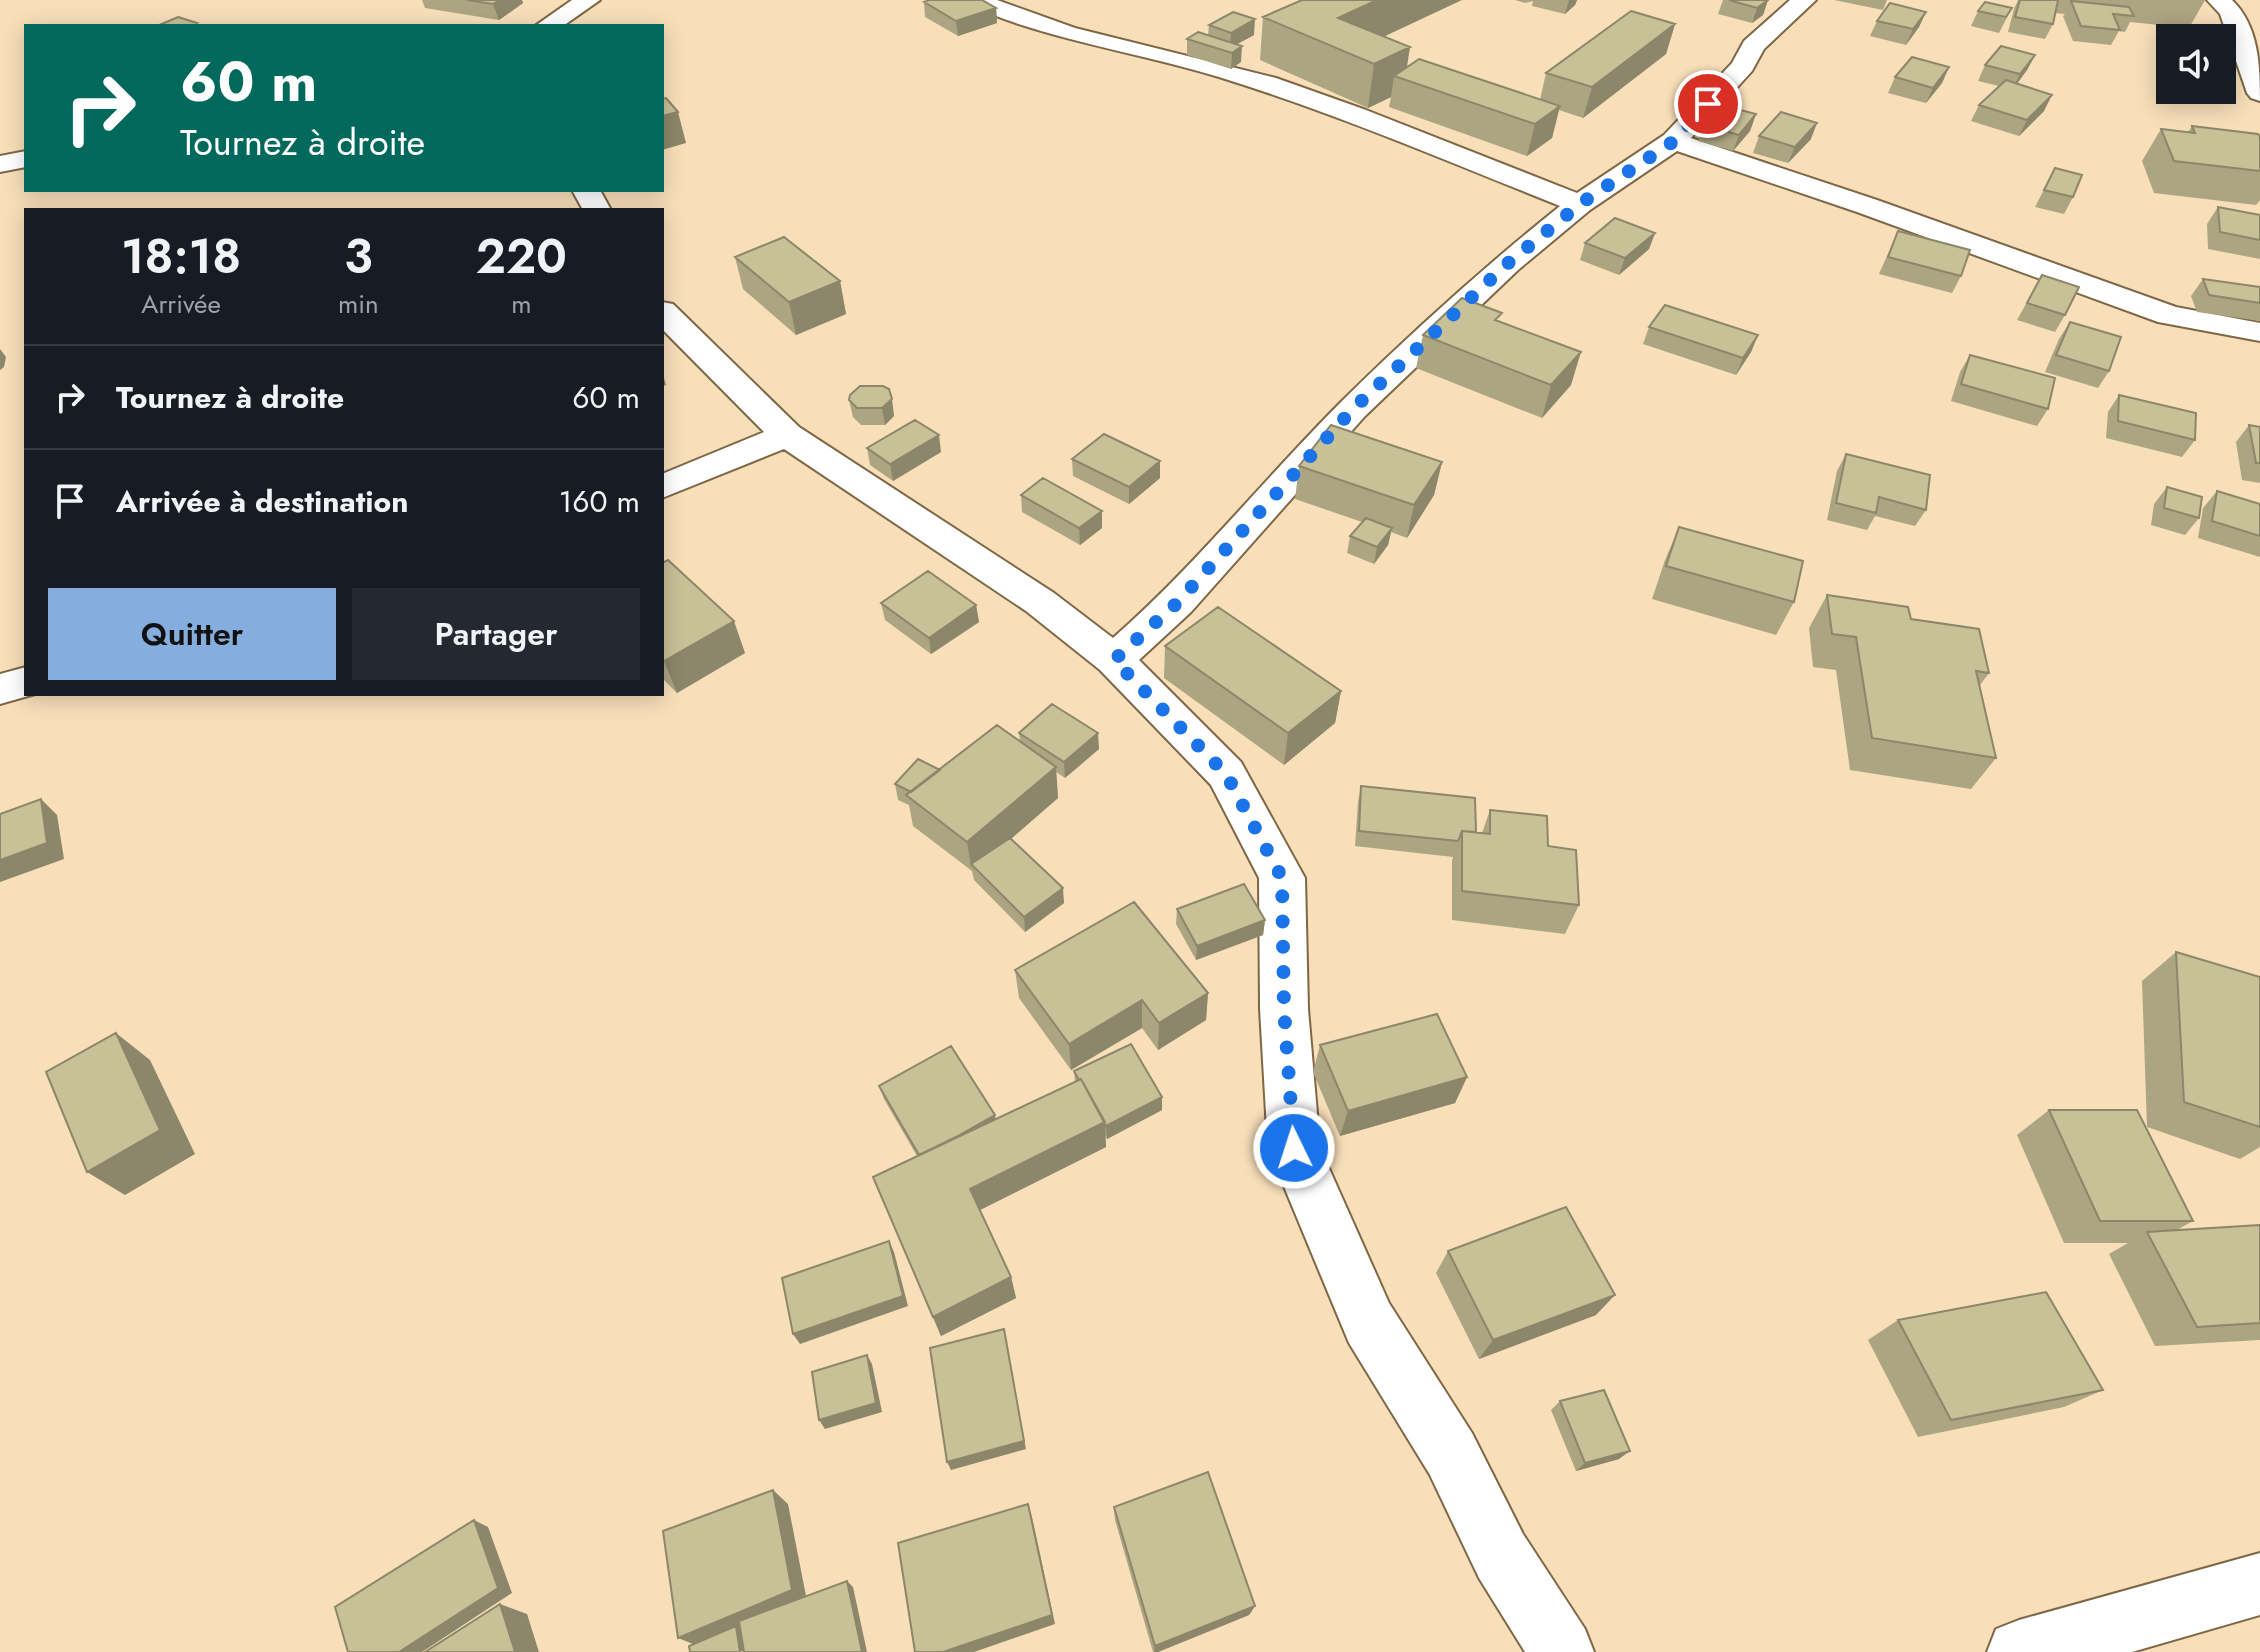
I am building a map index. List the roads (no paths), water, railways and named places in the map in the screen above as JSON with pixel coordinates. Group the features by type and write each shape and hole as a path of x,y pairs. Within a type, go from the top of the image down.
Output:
{"street":[{"path":"550,24 588,0"},
{"path":"977,0 1049,30 1249,80 1410,137 1580,204"},
{"path":"1114,660 1177,603 1353,409 1507,264 1580,204 1674,141 1743,66 1753,46 1804,0"},
{"path":"2219,0 2231,12 2260,93"},
{"path":"1674,141 1867,206 2169,315 2260,332"},
{"path":"0,164 24,159"},
{"path":"664,313 787,435 1040,602 1114,660 1226,774 1282,878 1284,1009 1294,1148 1369,1323 1451,1454 1501,1556 1562,1652"},
{"path":"664,486 787,435"},
{"path":"0,689 24,683"},
{"path":"2019,1652 2260,1584"}]}
